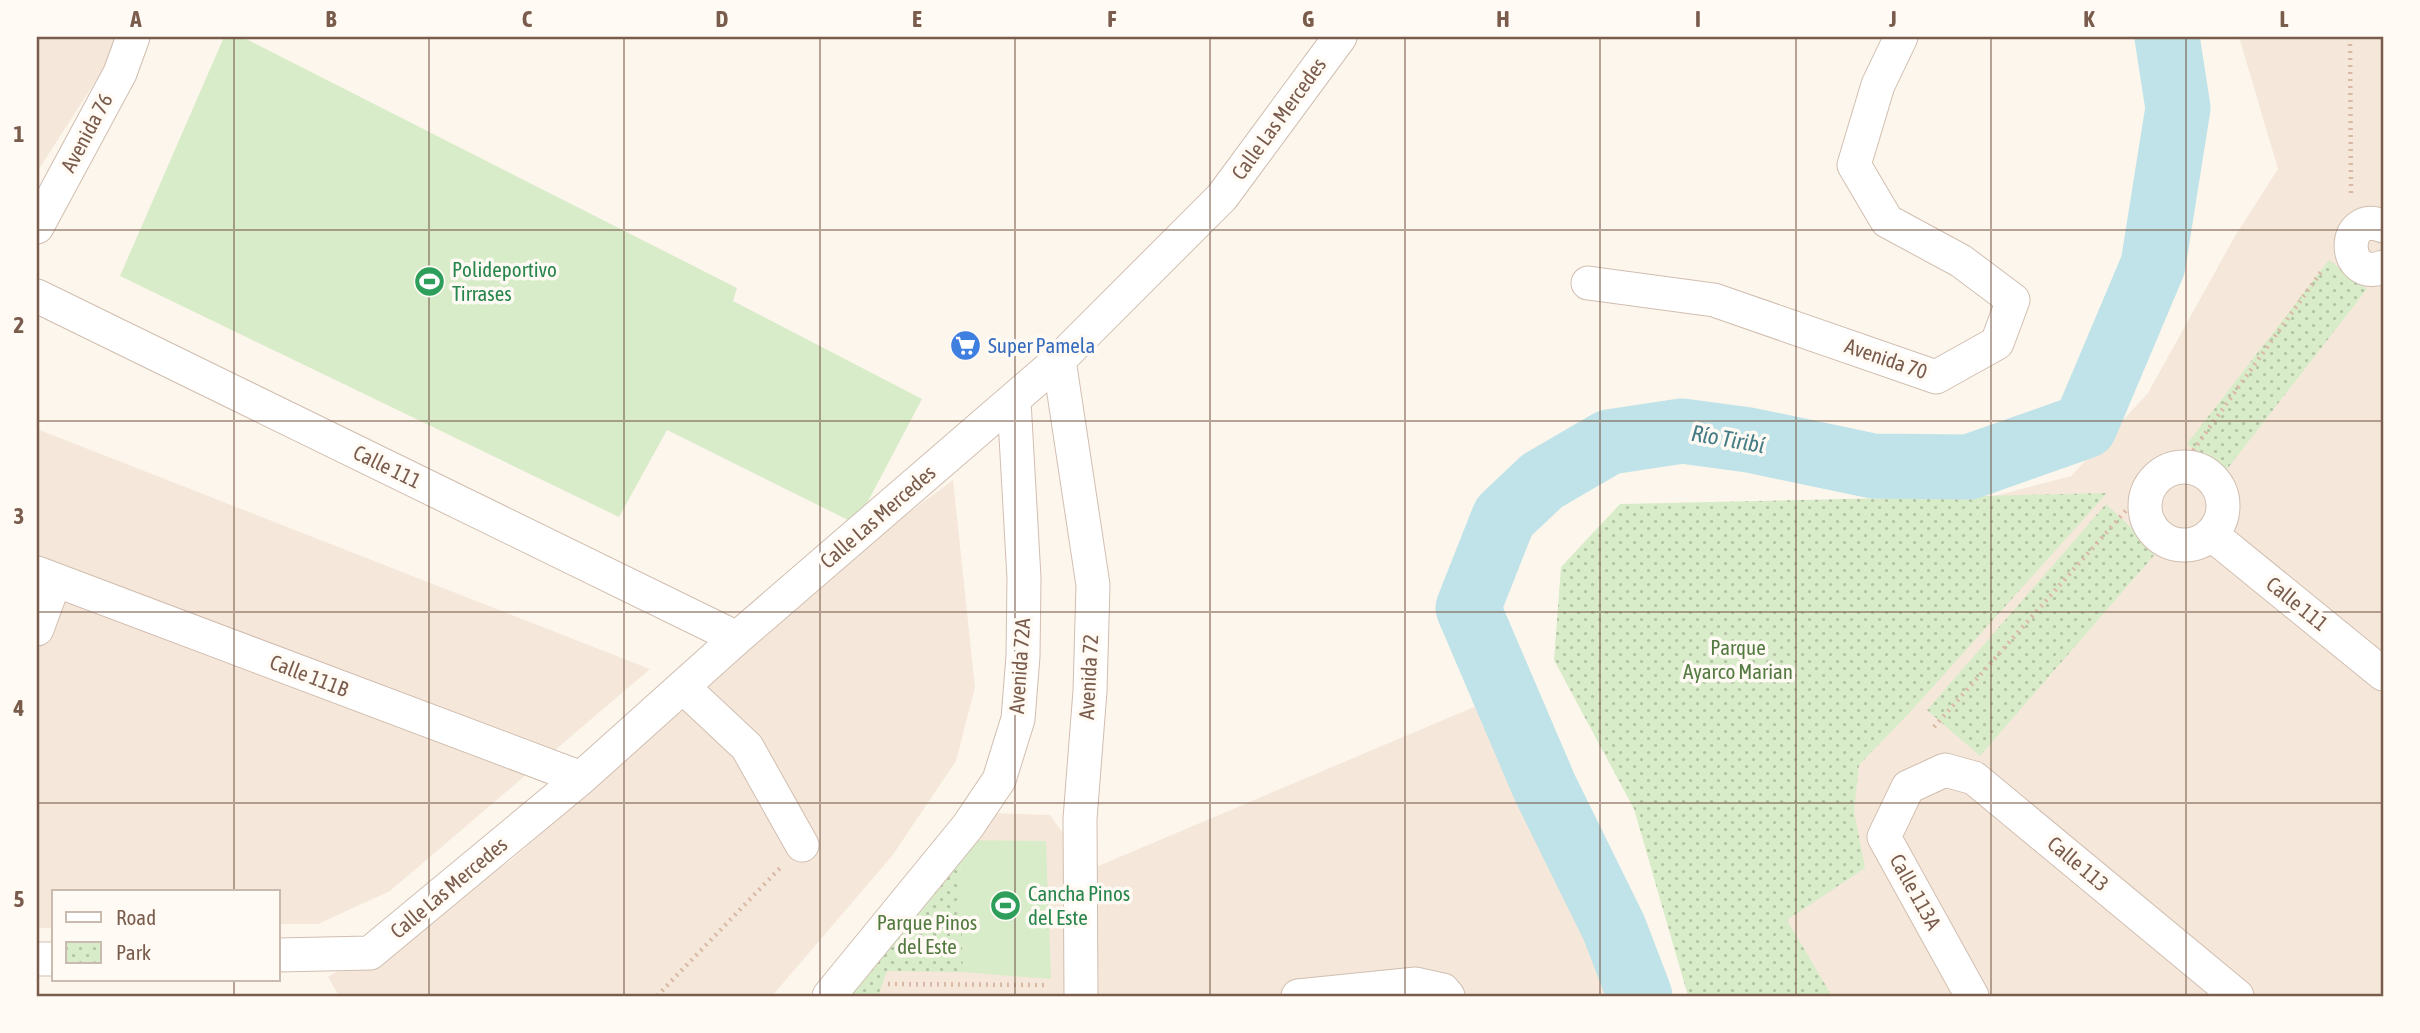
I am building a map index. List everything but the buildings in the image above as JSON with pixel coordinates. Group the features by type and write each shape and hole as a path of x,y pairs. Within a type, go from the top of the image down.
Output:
{"street":[{"name":"Avenida 76","path":"37,227 120,73 133,37"},
{"name":"Calle Las Mercedes","path":"280,955 370,953 581,778 737,638 1059,360 1222,197 1340,37"},
{"name":"Avenida 70","path":"1588,283 1714,300 1936,377 1997,343 2013,300 1961,261 1887,221 1854,165 1878,85 1901,37"},
{"path":"2383,226 2371,223 2364,225 2357,229 2350,242 2353,257 2358,263 2371,269 2383,267"},
{"name":"Calle 111","path":"37,296 737,638"},
{"name":"Avenida 72","path":"1059,360 1093,585 1090,691 1080,818 1081,990"},
{"name":"Avenida 72A","path":"829,996 968,826 999,780 1018,719 1023,656 1024,578 1014,401"},
{"name":"Calle 111","path":"2211,534 2383,674"},
{"path":"37,629 46,577"},
{"name":"Calle 111B","path":"46,577 581,778"},
{"path":"683,687 747,747 803,845"},
{"name":"Calle 113","path":"1908,787 1945,770 1974,778 2237,996"},
{"name":"Calle 113A","path":"1908,787 1884,837 1972,996"},
{"path":"1298,996 1416,984 1446,993"}],"path":[{"path":"2350,37 2351,197"},
{"path":"2189,456 2325,267"},
{"path":"1934,727 2129,507"},
{"path":"657,996 803,845"},
{"path":"888,984 1081,990"}],"shaded area":[{"path":"37,37 124,37 37,172"},
{"path":"2239,37 2383,37 2383,996 1768,996 1739,530 1910,518 2071,476 2148,393 2235,236 2278,169"},
{"path":"37,429 650,669 390,891 318,924 280,924 280,890 52,890 52,928 37,928"},
{"path":"953,480 975,687 956,761 892,856 772,996 339,996 328,977 509,862 868,543"},
{"path":"1488,701 1613,996 848,996 992,813 1050,815 1089,870"}],"green space":[{"name":"Polideportivo Tirrases","path":"224,37 242,37 737,288 733,301 922,399 856,524 667,430 619,517 120,276"},
{"path":"2329,260 2367,289 2224,473 2187,444"},
{"name":"Parque Ayarco Marian","path":"2107,493 1912,710 1859,765 1854,811 1865,868 1787,920 1832,996 1688,996 1634,809 1554,660 1561,567 1620,504"},
{"path":"2106,504 2157,552 1980,756 1927,710"},
{"name":"Parque Pinos del Este","path":"960,840 963,972 887,971 878,996 827,996"},
{"name":"Cancha Pinos del Este","path":"960,840 1046,841 1051,979 963,972"}],"waterway":[{"name":"Río Tiribí","path":"1640,996 1614,928 1545,788 1468,608 1504,517 1542,481 1609,442 1682,431 1749,440 1873,466 1969,467 2085,426 2153,265 2178,108 2167,37"}],"place":[{"name":"Polideportivo Tirrases","path":"429,282"},
{"name":"Super Pamela","path":"965,346"},
{"name":"Cancha Pinos del Este","path":"1005,906"}]}
